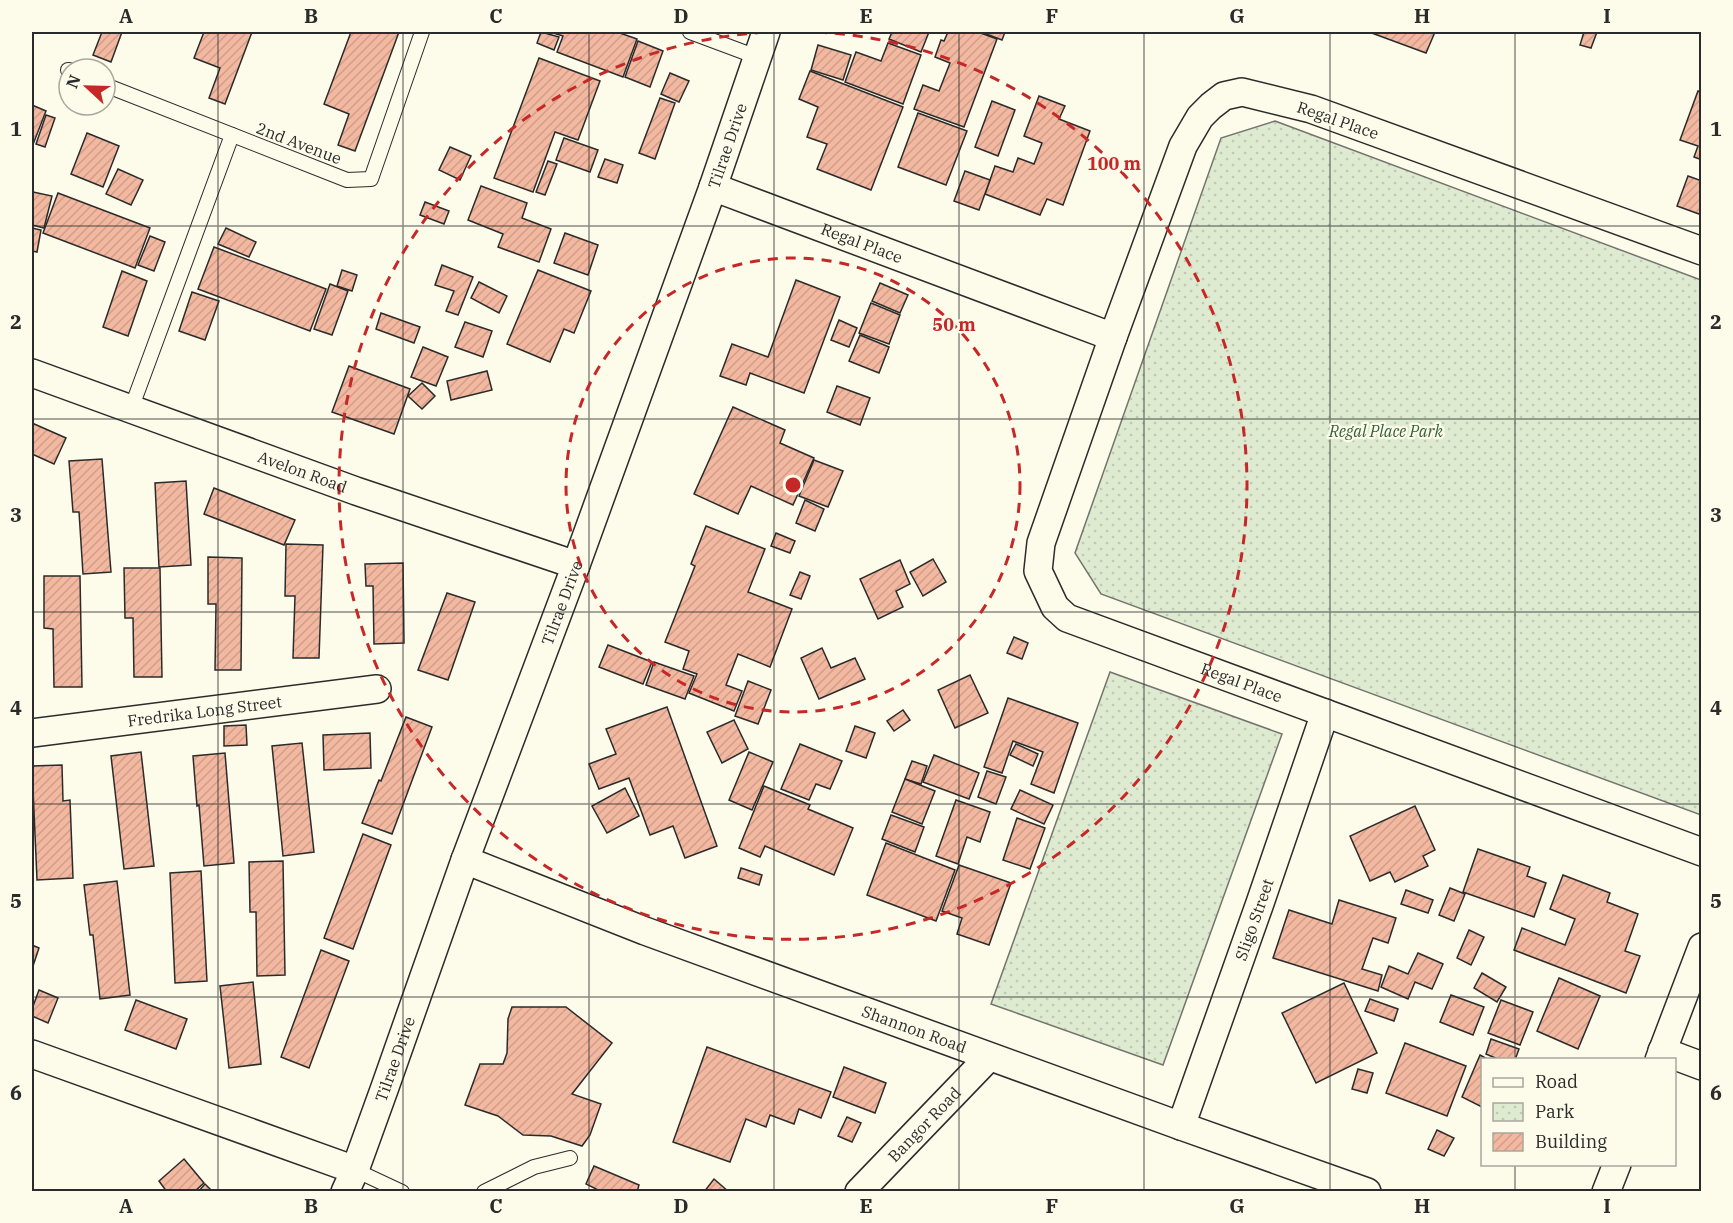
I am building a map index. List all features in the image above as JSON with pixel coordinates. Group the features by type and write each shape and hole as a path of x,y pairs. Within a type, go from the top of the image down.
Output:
{"street":[{"name":"Tilrae Drive","path":"350,1181 465,860 576,565 713,187 766,32"},
{"name":"Regal Place","path":"1701,251 1311,109 1242,92 1224,96 1200,117 1183,146 1113,336 1041,543 1038,572 1055,608 1066,618 1701,852"},
{"name":"Regal Place","path":"713,187 1113,336"},
{"name":"Avelon Road","path":"32,373 356,491 576,565"},
{"name":"Fredrika Long Street","path":"32,733 377,689"},
{"name":"Sligo Street","path":"1181,1126 1325,713"},
{"name":"Shannon Road","path":"465,860 645,932 1367,1191"},
{"path":"1661,1055 1701,947"},
{"path":"32,1054 350,1181"},
{"name":"Bangor Road","path":"858,1191 989,1057"},
{"path":"1676,1059 1701,1066"},
{"path":"1606,1191 1616,1166"}],"lane":[{"name":"2nd Avenue","path":"117,89 347,180 371,179 423,32"},
{"path":"690,32 757,57"},
{"path":"131,409 232,135"},
{"path":"484,1191 534,1167 570,1158"},
{"path":"350,1181 402,1191"}],"green space":[{"name":"Regal Place Park","path":"1275,121 1701,280 1701,815 1101,594 1075,553 1221,138"},
{"path":"1110,672 1282,734 1163,1065 991,1004"}],"building":[{"path":"102,32 122,32 113,57 93,55"},
{"path":"204,32 252,32 225,104 209,98 220,68 194,58"},
{"path":"351,32 399,32 355,151 338,145 349,114 324,104"},
{"path":"541,32 559,37 554,50 537,43"},
{"path":"550,32 617,32 637,39 623,77 557,52 563,36"},
{"path":"892,32 929,32 921,52 889,39"},
{"path":"948,32 978,32 997,39 964,127 914,109 923,85 939,91 950,63 935,57 941,40 944,41"},
{"path":"981,32 1005,32 1002,40"},
{"path":"1369,32 1435,32 1426,53"},
{"path":"1584,32 1597,32 1591,48 1580,45"},
{"path":"638,41 663,51 650,87 625,77"},
{"path":"888,43 921,55 903,104 845,82 856,52 881,61"},
{"path":"818,45 851,55 843,80 811,70"},
{"path":"539,58 600,81 578,140 555,132 533,192 494,178"},
{"path":"810,71 903,107 871,190 817,169 827,144 807,137 818,107 799,99"},
{"path":"670,73 689,81 679,102 661,94"},
{"path":"1698,91 1702,92 1702,160 1694,157 1698,146 1680,140"},
{"path":"1039,96 1065,106 1059,119 1090,131 1063,205 1047,199 1040,215 985,194 995,166 1013,172 1018,158 1034,164 1042,143 1024,136"},
{"path":"660,98 675,103 655,159 639,153"},
{"path":"992,101 1015,110 998,156 975,147"},
{"path":"32,105 46,111 32,147"},
{"path":"918,113 967,131 946,185 898,167"},
{"path":"46,115 55,118 45,147 36,144"},
{"path":"87,133 119,146 103,187 71,174"},
{"path":"564,138 598,150 590,172 556,160"},
{"path":"450,147 471,156 460,180 439,170"},
{"path":"605,159 623,165 617,183 598,177"},
{"path":"548,161 557,164 545,195 536,192"},
{"path":"118,169 143,180 131,205 106,194"},
{"path":"965,171 990,180 979,210 954,201"},
{"path":"1688,176 1702,181 1702,208 1699,214 1677,206"},
{"path":"481,186 527,203 522,218 551,229 539,262 498,247 503,234 468,220"},
{"path":"33,192 52,196 44,228 32,225"},
{"path":"58,193 150,228 135,268 43,233"},
{"path":"425,202 449,211 444,224 420,215"},
{"path":"32,228 41,230 37,252 32,251"},
{"path":"226,228 256,242 249,257 218,244"},
{"path":"565,233 598,245 588,275 554,263"},
{"path":"150,236 165,242 154,271 138,265"},
{"path":"214,247 326,289 310,331 198,289"},
{"path":"442,265 473,277 458,315 446,311 454,291 435,285"},
{"path":"342,270 357,275 352,291 337,286"},
{"path":"538,270 591,291 574,333 564,329 550,362 507,344"},
{"path":"122,271 147,281 128,336 103,327"},
{"path":"796,280 840,297 804,393 750,373 746,385 720,376 732,344 768,357"},
{"path":"479,282 507,296 499,313 471,298"},
{"path":"880,283 908,295 900,313 872,301"},
{"path":"330,284 348,291 332,335 314,329"},
{"path":"192,292 219,301 205,340 179,331"},
{"path":"871,303 900,315 889,344 859,333"},
{"path":"381,313 420,327 414,343 376,329"},
{"path":"839,320 857,328 849,347 831,340"},
{"path":"465,322 492,331 483,357 455,347"},
{"path":"860,335 889,347 879,373 849,361"},
{"path":"423,347 448,357 436,386 411,377"},
{"path":"349,366 410,389 394,434 332,412"},
{"path":"487,371 492,390 451,400 447,381"},
{"path":"422,383 435,396 422,409 408,396"},
{"path":"837,386 870,398 860,425 827,412"},
{"path":"733,407 785,430 780,443 814,458 793,505 751,486 738,514 694,494"},
{"path":"32,423 66,438 54,464 32,454"},
{"path":"102,459 111,572 83,574 79,512 73,512 69,461"},
{"path":"814,460 843,471 828,507 799,496"},
{"path":"186,481 191,565 159,567 155,483"},
{"path":"214,488 295,520 284,545 204,514"},
{"path":"805,500 824,509 815,531 796,523"},
{"path":"706,526 765,549 748,592 792,609 770,667 738,654 726,685 742,691 734,711 689,693 697,674 683,669 689,651 665,642 695,566 691,564"},
{"path":"776,533 795,541 790,553 771,546"},
{"path":"286,544 323,545 319,658 293,658 295,596 285,596"},
{"path":"208,557 242,558 241,670 215,670 216,604 208,604"},
{"path":"933,559 946,582 923,596 910,572"},
{"path":"900,560 910,584 896,591 903,607 878,619 860,579"},
{"path":"403,563 404,643 374,644 373,586 366,586 365,564"},
{"path":"124,568 160,568 162,677 134,677 133,618 125,618"},
{"path":"800,572 810,576 801,599 790,595"},
{"path":"44,576 80,576 82,687 54,687 53,629 44,628"},
{"path":"447,593 475,602 448,680 418,670"},
{"path":"1014,637 1028,643 1022,659 1007,653"},
{"path":"608,645 652,662 643,684 599,667"},
{"path":"822,648 831,668 855,658 865,679 819,699 801,658"},
{"path":"654,662 694,676 685,699 646,685"},
{"path":"970,675 988,713 955,728 938,690"},
{"path":"748,681 771,690 758,724 735,716"},
{"path":"1008,698 1078,723 1054,793 1031,784 1043,752 1013,741 1002,773 984,767"},
{"path":"667,707 717,846 685,858 673,826 650,835 629,778 599,789 589,764 616,754 606,729"},
{"path":"903,710 910,720 894,731 887,721"},
{"path":"406,717 432,727 392,834 362,823"},
{"path":"734,720 748,749 722,763 707,732"},
{"path":"246,725 247,745 224,746 224,726"},
{"path":"855,726 875,733 866,758 846,751"},
{"path":"370,733 371,768 324,770 323,735"},
{"path":"302,743 314,852 283,856 272,746"},
{"path":"800,744 842,761 830,789 816,784 809,800 781,789"},
{"path":"1016,744 1038,754 1033,766 1010,755"},
{"path":"141,752 154,866 124,869 111,756"},
{"path":"749,752 773,762 752,810 729,800"},
{"path":"225,753 234,863 204,866 193,756"},
{"path":"934,755 979,773 969,799 923,782"},
{"path":"912,761 927,766 921,784 905,779"},
{"path":"62,765 63,801 70,800 73,878 37,880 32,766"},
{"path":"987,771 1006,777 996,804 978,797"},
{"path":"905,779 935,791 922,824 892,812"},
{"path":"764,786 810,805 808,809 853,828 834,875 765,846 760,857 739,848"},
{"path":"625,788 639,816 607,833 592,806"},
{"path":"1020,790 1053,805 1044,824 1011,809"},
{"path":"956,800 990,812 980,842 967,837 958,864 936,856"},
{"path":"1415,806 1435,850 1423,856 1428,866 1395,882 1390,872 1370,881 1350,836"},
{"path":"891,815 924,827 915,852 882,839"},
{"path":"1017,818 1045,828 1030,869 1003,860"},
{"path":"363,834 391,845 353,949 324,938"},
{"path":"886,843 955,870 936,921 867,895"},
{"path":"1478,849 1530,867 1527,876 1546,883 1534,917 1463,892"},
{"path":"283,861 285,975 257,976 256,912 250,912 249,862"},
{"path":"959,865 1011,883 989,945 957,934 962,918 942,911"},
{"path":"741,868 762,875 759,885 738,878"},
{"path":"201,871 207,981 175,983 170,873"},
{"path":"1563,875 1610,893 1607,902 1638,914 1625,951 1640,956 1626,993 1514,950 1522,928 1565,945 1575,919 1550,909"},
{"path":"117,881 130,995 100,999 93,935 90,935 84,885"},
{"path":"1450,888 1465,894 1454,921 1439,915"},
{"path":"1406,890 1433,900 1428,913 1401,904"},
{"path":"1339,900 1396,918 1388,943 1373,938 1362,969 1382,975 1378,991 1273,958 1289,910 1332,924"},
{"path":"1469,930 1484,937 1471,965 1457,958"},
{"path":"32,945 39,948 32,969"},
{"path":"321,950 349,961 309,1068 281,1057"},
{"path":"1418,953 1443,964 1432,989 1415,982 1408,999 1381,987 1389,966 1408,974"},
{"path":"1482,973 1506,987 1497,1002 1474,988"},
{"path":"1559,978 1600,996 1578,1049 1537,1031"},
{"path":"253,982 261,1064 229,1068 220,986"},
{"path":"1344,983 1377,1053 1316,1083 1282,1013"},
{"path":"39,990 58,998 48,1023 32,1016 32,1009"},
{"path":"1451,995 1484,1007 1473,1035 1440,1022"},
{"path":"1370,999 1398,1009 1394,1021 1365,1011"},
{"path":"136,1000 187,1019 176,1049 125,1030"},
{"path":"1501,1000 1533,1012 1520,1045 1488,1033"},
{"path":"512,1007 566,1007 612,1043 572,1094 601,1104 590,1135 582,1146 551,1136 523,1135 498,1116 465,1105 480,1064 503,1064 507,1053 508,1019"},
{"path":"1491,1039 1519,1049 1516,1058 1495,1058 1486,1054"},
{"path":"1405,1043 1466,1066 1447,1116 1386,1093"},
{"path":"707,1047 831,1092 821,1118 799,1109 794,1124 770,1115 766,1127 746,1119 730,1162 673,1142"},
{"path":"1480,1055 1485,1058 1481,1058 1481,1106 1462,1097"},
{"path":"844,1067 886,1083 875,1113 833,1097"},
{"path":"1358,1069 1373,1073 1367,1093 1352,1089"},
{"path":"847,1117 861,1123 852,1142 838,1136"},
{"path":"1437,1130 1454,1138 1444,1156 1428,1149"},
{"path":"184,1159 204,1183 194,1192 167,1192 159,1181"},
{"path":"594,1166 639,1185 637,1192 602,1192 586,1184"},
{"path":"714,1179 729,1192 704,1192"},
{"path":"205,1184 213,1192 198,1192"}]}
